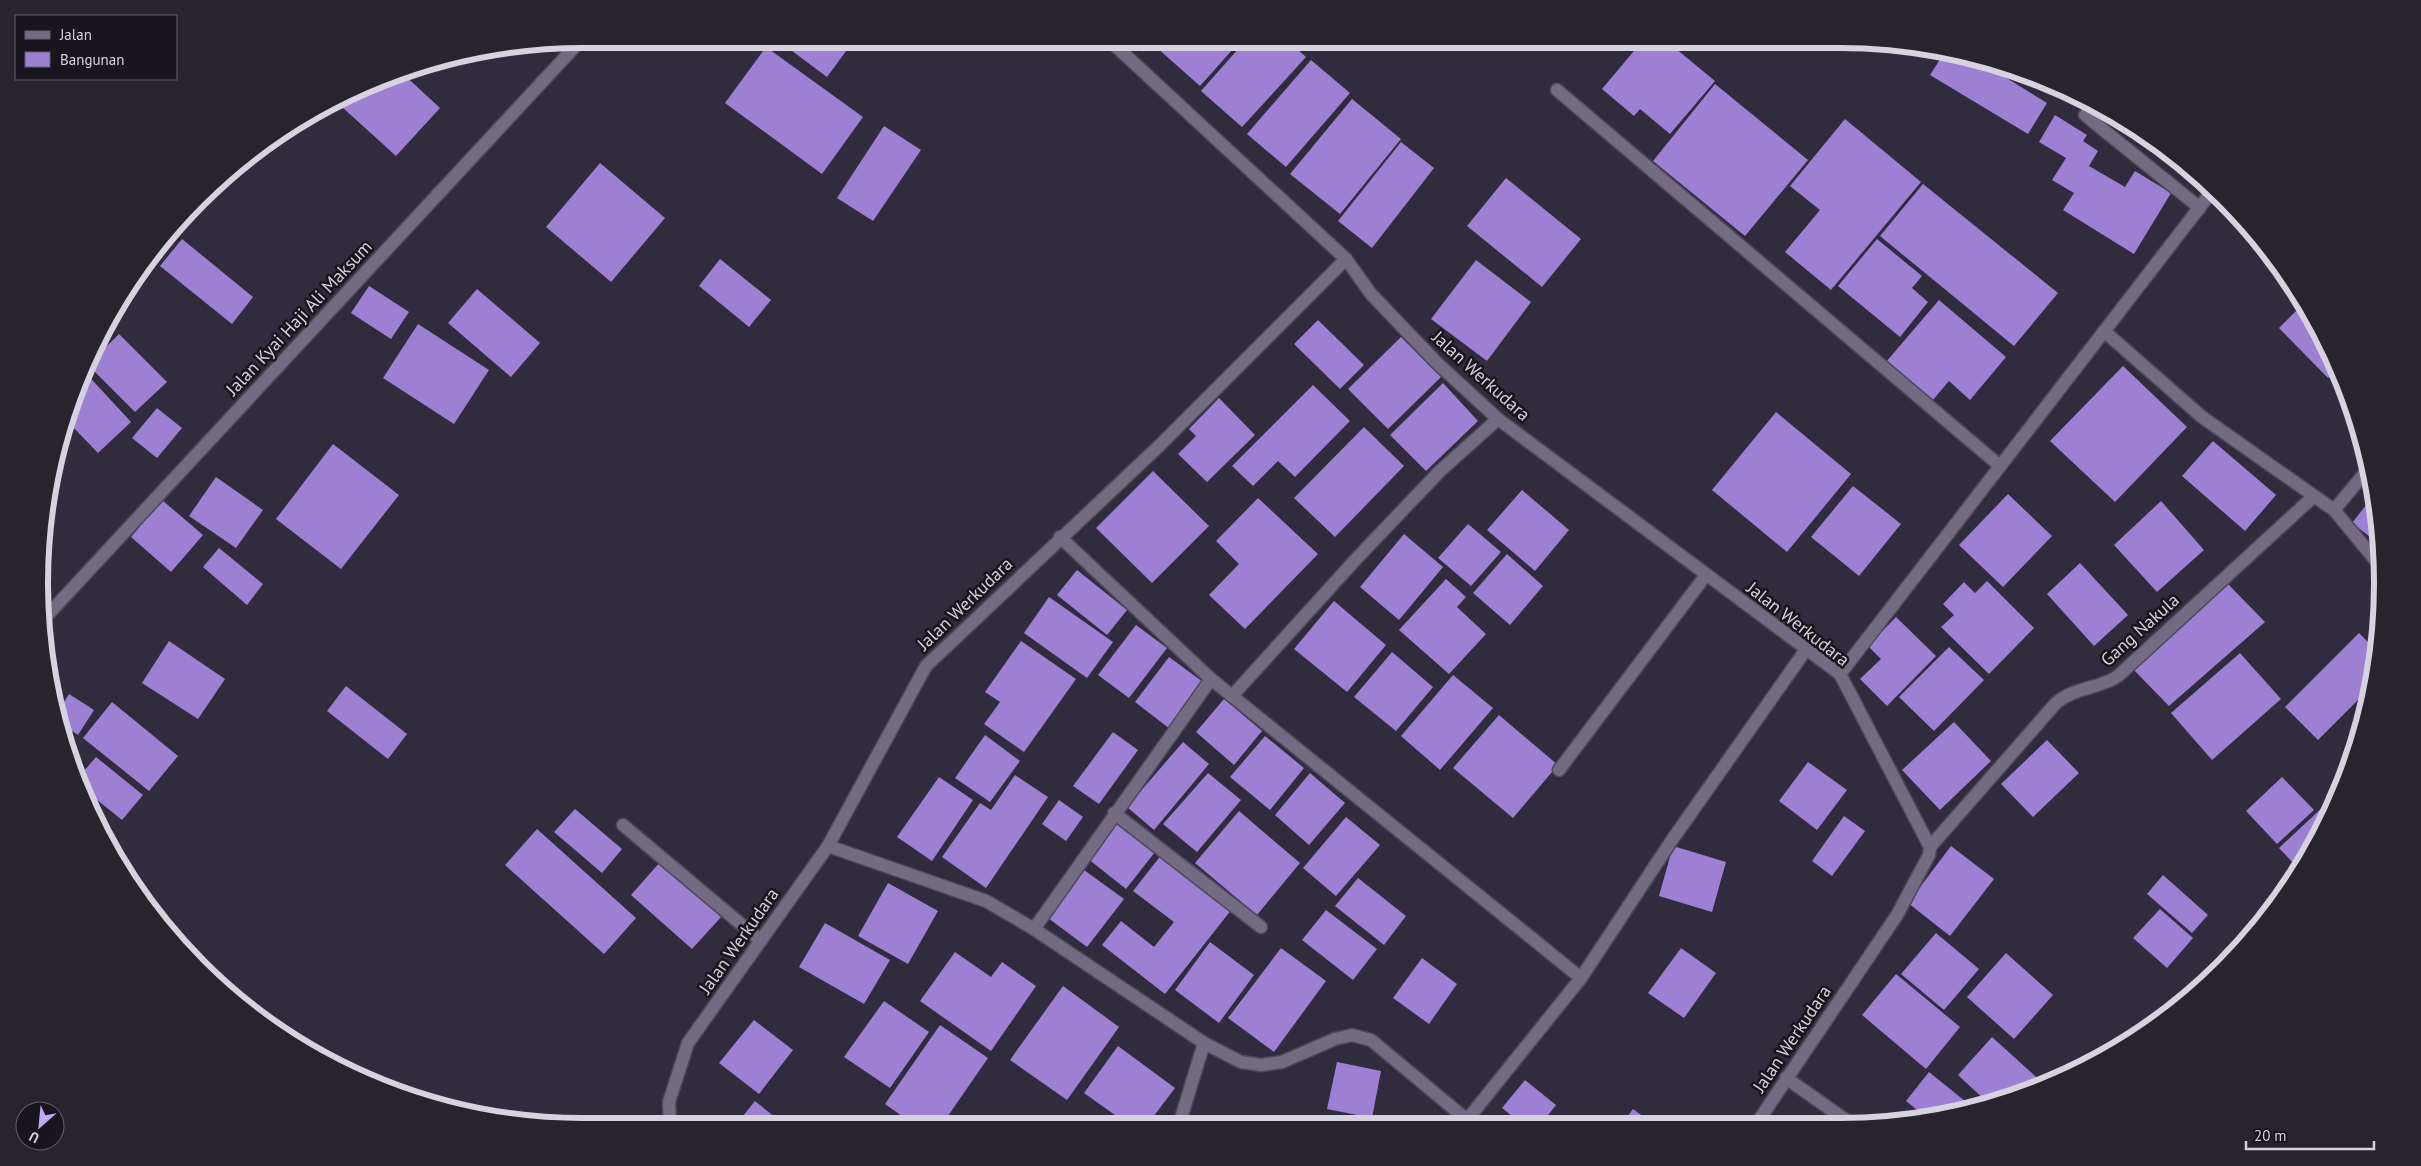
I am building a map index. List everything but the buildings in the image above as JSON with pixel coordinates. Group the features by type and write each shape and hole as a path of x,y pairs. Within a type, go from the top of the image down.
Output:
{"street":[{"name":"Jalan Kyai Haji Ali Maksum","path":"49,614 573,48"},
{"name":"Jalan Werkudara","path":"1118,48 1346,259 1371,294 1438,363 1498,419 1805,651 1840,674 1930,847 1930,855 1897,915 1760,1118"},
{"path":"1557,90 2000,466"},
{"path":"2085,115 2200,208"},
{"path":"1840,674 2209,197"},
{"name":"Jalan Werkudara","path":"670,1118 669,1102 688,1043 828,846 926,666 1060,537 1159,446 1346,259"},
{"path":"2104,331 2202,417 2334,510 2372,557"},
{"path":"1232,696 1357,558 1433,478 1498,419"},
{"path":"2334,510 2362,476"},
{"name":"Gang Nakula","path":"1930,847 2056,703 2064,696 2080,689 2112,681 2314,497"},
{"path":"1060,537 1211,679 1581,978"},
{"path":"1559,770 1706,575"},
{"path":"1473,1118 1581,978 1672,840 1805,651"},
{"path":"1034,929 1114,813 1211,679"},
{"path":"1114,813 1261,927"},
{"path":"623,825 761,941"},
{"path":"828,846 986,901 1034,929 1204,1043 1241,1062 1261,1065 1282,1062 1335,1039 1352,1035 1358,1036 1371,1040 1465,1118"},
{"path":"1181,1118 1204,1043"},
{"path":"1786,1078 1843,1118"}]}
